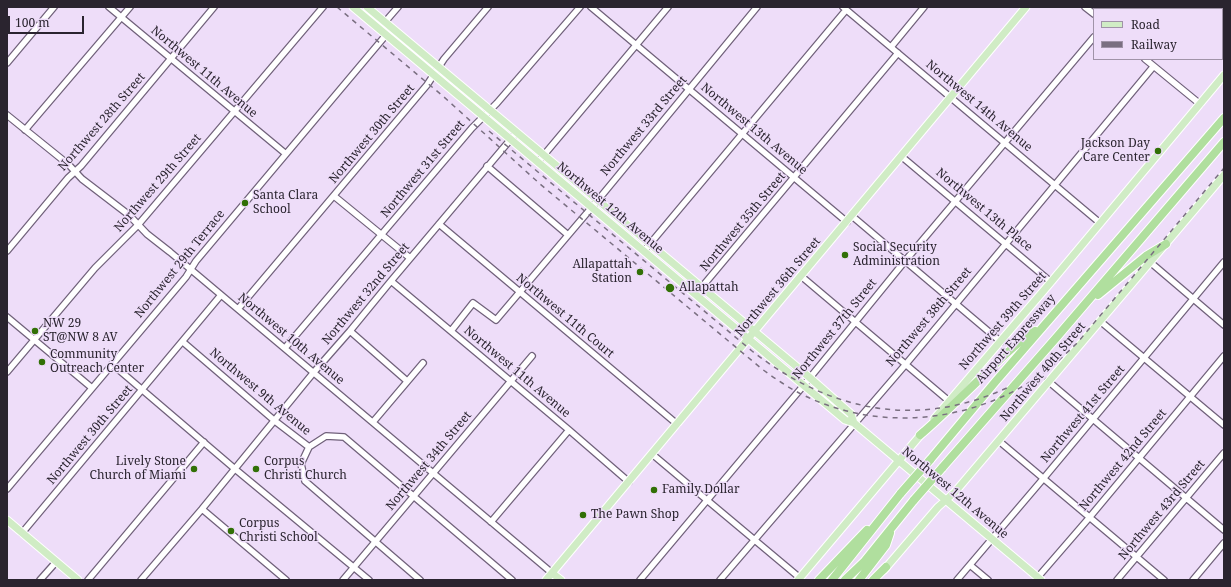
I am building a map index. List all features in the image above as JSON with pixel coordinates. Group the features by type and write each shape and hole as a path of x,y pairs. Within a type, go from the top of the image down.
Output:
{"highway":[{"name":"Airport Expressway","path":"832,580 887,509 1224,118"},
{"path":"850,580 894,523 1224,142"},
{"path":"1073,318 1134,264 1166,244"},
{"path":"920,435 945,414 997,362 1023,339 1044,326"},
{"path":"819,580 887,509"},
{"path":"859,580 886,545 894,523"},
{"path":"845,580 864,562"},
{"path":"875,580 886,567"}],"main road":[{"name":"Northwest 12th Avenue","path":"367,7 809,377 851,414 854,423"},
{"name":"Northwest 36th Street","path":"546,580 1026,7"},
{"name":"Northwest 12th Avenue","path":"355,9 845,420 854,423 1040,578"},
{"path":"355,9 366,13 378,22 385,22"},
{"path":"386,35 392,35 406,45 417,50"},
{"name":"Northwest 39th Street","path":"799,579 920,435 1001,342 1224,75"},
{"name":"Northwest 40th Street","path":"886,567 938,507 955,492 999,441 1048,381 1224,175"},
{"path":"7,520 78,580"},
{"name":"Northwest 10th Avenue","path":"552,573 561,580"}],"street":[{"path":"7,62 54,7"},
{"name":"Northwest 11th Avenue","path":"109,7 286,154"},
{"path":"24,130 130,7"},
{"name":"Northwest 28th Street","path":"7,251 214,7"},
{"name":"Northwest 29th Street","path":"7,372 106,256 138,225 323,7"},
{"path":"385,22 398,7"},
{"name":"Northwest 30th Street","path":"238,309 427,85 488,7"},
{"name":"Northwest 31st Street","path":"285,348 472,128 490,110 580,7"},
{"name":"Northwest 13th Avenue","path":"591,7 794,177 905,261 1001,342"},
{"path":"538,162 668,7"},
{"name":"Northwest 33rd Street","path":"451,331 474,303 496,320 598,200 757,7"},
{"path":"891,47 924,7"},
{"path":"1085,7 1093,13"},
{"path":"644,251 845,8"},
{"name":"Northwest 14th Avenue","path":"845,8 1006,142 1100,223"},
{"name":"Northwest 29th Terrace","path":"7,489 186,277 196,261 386,35"},
{"name":"Northwest 37th Street","path":"640,580 804,385 905,261 1093,38"},
{"name":"Northwest 35th Street","path":"696,294 898,52"},
{"path":"1146,60 1200,104"},
{"name":"Northwest 38th Street","path":"720,580 906,364 955,303 1153,67"},
{"name":"Northwest 10th Avenue","path":"7,115 69,165 96,192 129,215 147,234 191,269 552,573"},
{"name":"Northwest 32nd Street","path":"141,580 202,509 314,372 516,132"},
{"name":"Northwest 13th Place","path":"901,156 1051,282"},
{"path":"487,166 568,235"},
{"path":"334,196 410,258"},
{"name":"Northwest 11th Court","path":"439,224 678,424"},
{"path":"1150,262 1224,325"},
{"name":"Northwest 41st Street","path":"957,580 1224,262"},
{"path":"801,276 949,401"},
{"name":"Northwest 11th Avenue","path":"391,281 570,430 629,482"},
{"name":"Northwest 30th Street","path":"22,533 221,295"},
{"path":"7,317 92,388"},
{"path":"1100,321 1224,425"},
{"path":"350,331 407,381"},
{"name":"Northwest 9th Avenue","path":"183,342 275,421 309,447 301,464 305,481 420,580"},
{"name":"Northwest 34th Street","path":"343,580 532,356"},
{"name":"Northwest 42nd Street","path":"1040,578 1189,396 1224,356"},
{"path":"373,422 423,363"},
{"path":"112,364 235,469 369,580"},
{"path":"1048,381 1224,530"},
{"path":"491,522 570,430"},
{"path":"309,447 326,436 344,438 512,580"},
{"path":"999,441 1164,580"},
{"path":"88,580 204,442"},
{"name":"Northwest 43rd Street","path":"1118,580 1224,453"},
{"path":"652,454 799,579"},
{"path":"202,509 286,580"},
{"path":"1193,580 1224,543"},
{"path":"40,580 56,562"},
{"path":"970,565 988,580"}],"railway":[{"path":"337,7 444,97 540,184 762,369 787,386 814,400 842,410 871,416 900,418 958,412 987,403 1014,391 1039,376 1078,342 1224,168"},
{"path":"489,131 752,351 782,372 812,388 844,400 876,408 909,410 943,408 977,400 1011,386"}],"place":[{"name":"Jackson Day Care Center","path":"1158,151"},
{"name":"Santa Clara School","path":"245,203"},
{"name":"Social Security Administration","path":"845,255"},
{"name":"Allapattah Station","path":"640,272"},
{"name":"Allapattah","path":"670,288"},
{"name":"NW 29 ST@NW 8 AV","path":"35,331"},
{"name":"Community Outreach Center","path":"42,362"},
{"name":"Lively Stone Church of Miami","path":"194,469"},
{"name":"Corpus Christi Church","path":"256,469"},
{"name":"Family Dollar","path":"654,490"},
{"name":"The Pawn Shop","path":"583,515"},
{"name":"Corpus Christi School","path":"231,531"}]}
